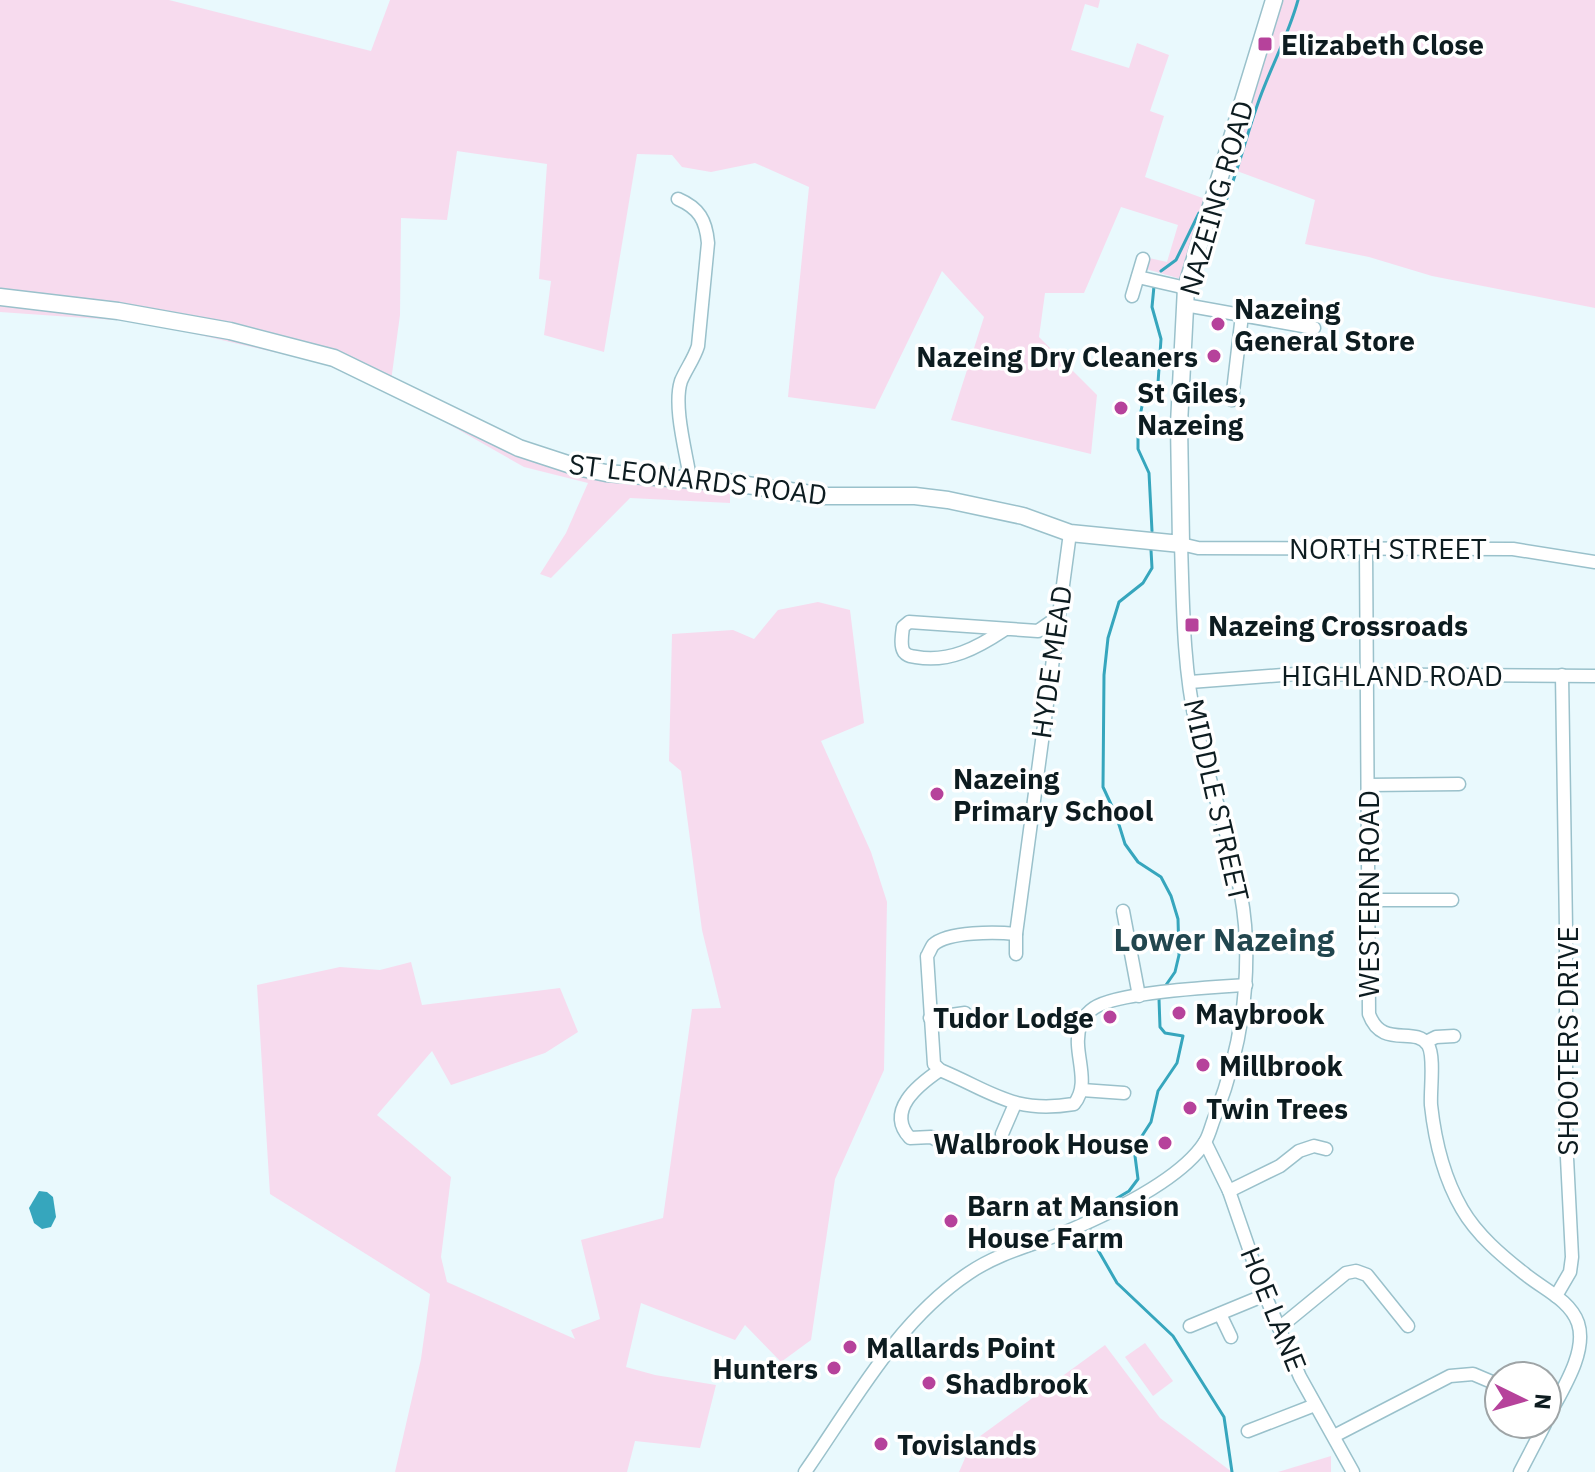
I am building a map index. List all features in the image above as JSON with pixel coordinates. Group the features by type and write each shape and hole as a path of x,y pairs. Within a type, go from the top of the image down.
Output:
{"main road":[{"name":"NAZEING ROAD","path":"1181,544 1179,424 1185,296 1274,0"},
{"name":"ST LEONARDS ROAD","path":"0,297 118,311 230,331 334,358 519,448 553,461 606,473 690,478 826,496 904,496 948,500 1023,516 1070,533 1181,544"}],"street":[{"path":"678,199 701,215 707,228 708,243 698,346 694,361 681,383 678,398 690,478"},
{"path":"1132,296 1143,259"},
{"path":"1138,277 1242,315 1314,328"},
{"path":"1232,400 1242,315"},
{"name":"HYDE MEAD","path":"1016,954 1016,934 1070,533"},
{"name":"NORTH STREET","path":"1181,544 1198,548 1513,549 1595,562"},
{"name":"MIDDLE STREET","path":"805,1472 888,1352 932,1302 970,1272 990,1261 1064,1233 1128,1203 1163,1181 1205,1142 1233,1060 1246,985 1246,940 1242,904 1226,832 1195,721 1181,544"},
{"name":"WESTERN ROAD","path":"1366,548 1369,1014 1373,1025 1381,1032 1426,1042"},
{"path":"1004,630 964,653 937,659 909,656 903,651 903,627 909,622 1038,631 1058,617"},
{"path":"1038,631 1054,651"},
{"name":"HIGHLAND ROAD","path":"1190,682 1295,674 1595,676"},
{"name":"SHOOTERS DRIVE","path":"1556,1296 1570,1272 1572,1257 1566,1138 1567,943 1562,675"},
{"path":"1368,785 1459,784"},
{"path":"1369,900 1452,900"},
{"path":"1123,911 1139,996"},
{"path":"1016,934 980,933 942,940 933,945 927,956 934,1064 940,1070 1015,1104 1056,1107 1074,1104 1082,1090 1079,1029 1084,1018 1100,1004 1139,996 1246,985"},
{"path":"930,1018 965,1013"},
{"path":"1454,1036 1436,1037 1426,1042 1430,1051 1431,1102 1437,1142 1452,1190 1480,1234 1572,1311 1580,1332 1575,1361 1563,1387"},
{"path":"940,1070 916,1088 905,1101 901,1117 904,1131 910,1138 931,1137 943,1143"},
{"path":"1082,1090 1124,1093"},
{"path":"1002,1134 1015,1104"},
{"name":"HOE LANE","path":"1205,1142 1229,1191 1279,1328 1315,1405 1353,1472"},
{"path":"1229,1191 1280,1166 1299,1151 1314,1146 1326,1149"},
{"path":"1279,1328 1346,1273 1356,1271 1367,1275 1408,1326"},
{"path":"1190,1326 1265,1295"},
{"path":"1220,1314 1231,1337"},
{"path":"1334,1436 1450,1376 1473,1374 1483,1378"},
{"path":"1248,1431 1315,1405"},
{"path":"1520,1472 1536,1440"}],"shaded area":[{"path":"0,0 169,0 371,51 390,0 1100,0 1098,8 1085,4 1071,50 1129,68 1137,43 1169,55 1150,111 1164,116 1145,177 1208,200 1181,279 1146,269 1149,258 1167,262 1178,225 1121,207 1084,293 1045,293 1039,337 1097,395 1091,454 951,420 984,317 942,271 875,409 788,397 809,187 755,163 711,172 682,167 672,155 637,154 604,352 544,335 551,281 539,279 547,164 457,151 447,220 401,218 400,315 391,381 434,408 597,467 730,478 730,503 630,498 551,578 540,574 566,533 588,483 524,467 422,409 325,364 143,322 0,312"},
{"path":"1268,0 1595,0 1595,308 1432,276 1369,257 1305,244 1315,200 1218,164"},
{"path":"818,602 850,610 864,723 821,741 871,852 887,902 884,1070 835,1179 811,1340 781,1362 745,1325 735,1340 641,1303 626,1367 716,1385 700,1448 635,1441 627,1472 395,1472 421,1359 430,1294 270,1194 257,985 340,967 380,970 411,962 422,1005 560,988 578,1032 545,1053 451,1085 432,1051 377,1115 451,1177 441,1257 447,1282 575,1339 571,1330 600,1319 581,1240 663,1218 692,1009 721,1008 702,930 681,771 669,761 672,634 733,630 754,639 778,610"},
{"path":"1145,1343 1173,1381 1153,1396 1125,1357"},
{"path":"1105,1345 1160,1418 1232,1472 959,1472 972,1442"},
{"path":"1331,1456 1331,1472 1278,1472"}],"water":[{"path":"39,1191 53,1197 56,1217 51,1227 42,1229 34,1223 29,1208"}],"waterway":[{"path":"1217,209 1223,208 1228,196 1257,106 1298,0"},
{"path":"1161,271 1176,260 1199,213"},
{"path":"1152,531 1149,473 1138,449 1138,426 1143,401 1158,383 1161,339 1152,307 1154,286"},
{"path":"1151,550 1152,568 1143,583 1119,602 1108,638 1104,675 1103,787 1125,844 1138,862 1161,877 1171,896 1178,919 1179,955 1175,972 1166,985"},
{"path":"1109,1203 1129,1191 1138,1179 1135,1156 1140,1139 1151,1122 1158,1091 1177,1063 1183,1036 1165,1033 1160,1027 1159,999"},
{"path":"1090,1229 1090,1236 1117,1283 1173,1336 1224,1417 1232,1472"}],"place":[{"name":"Elizabeth Close","path":"1265,44"},
{"name":"Nazeing General Store","path":"1218,324"},
{"name":"Nazeing Dry Cleaners","path":"1214,356"},
{"name":"St Giles, Nazeing","path":"1121,408"},
{"name":"Nazeing Crossroads","path":"1192,625"},
{"name":"Nazeing Primary School","path":"937,794"},
{"name":"Maybrook","path":"1179,1013"},
{"name":"Tudor Lodge","path":"1110,1017"},
{"name":"Millbrook","path":"1203,1065"},
{"name":"Twin Trees","path":"1190,1108"},
{"name":"Walbrook House","path":"1165,1143"},
{"name":"Barn at Mansion House Farm","path":"951,1221"},
{"name":"Mallards Point","path":"850,1347"},
{"name":"Hunters","path":"834,1368"},
{"name":"Shadbrook","path":"929,1383"},
{"name":"Tovislands","path":"881,1444"}],"district":[{"name":"Lower Nazeing","path":"1224,939"}]}
